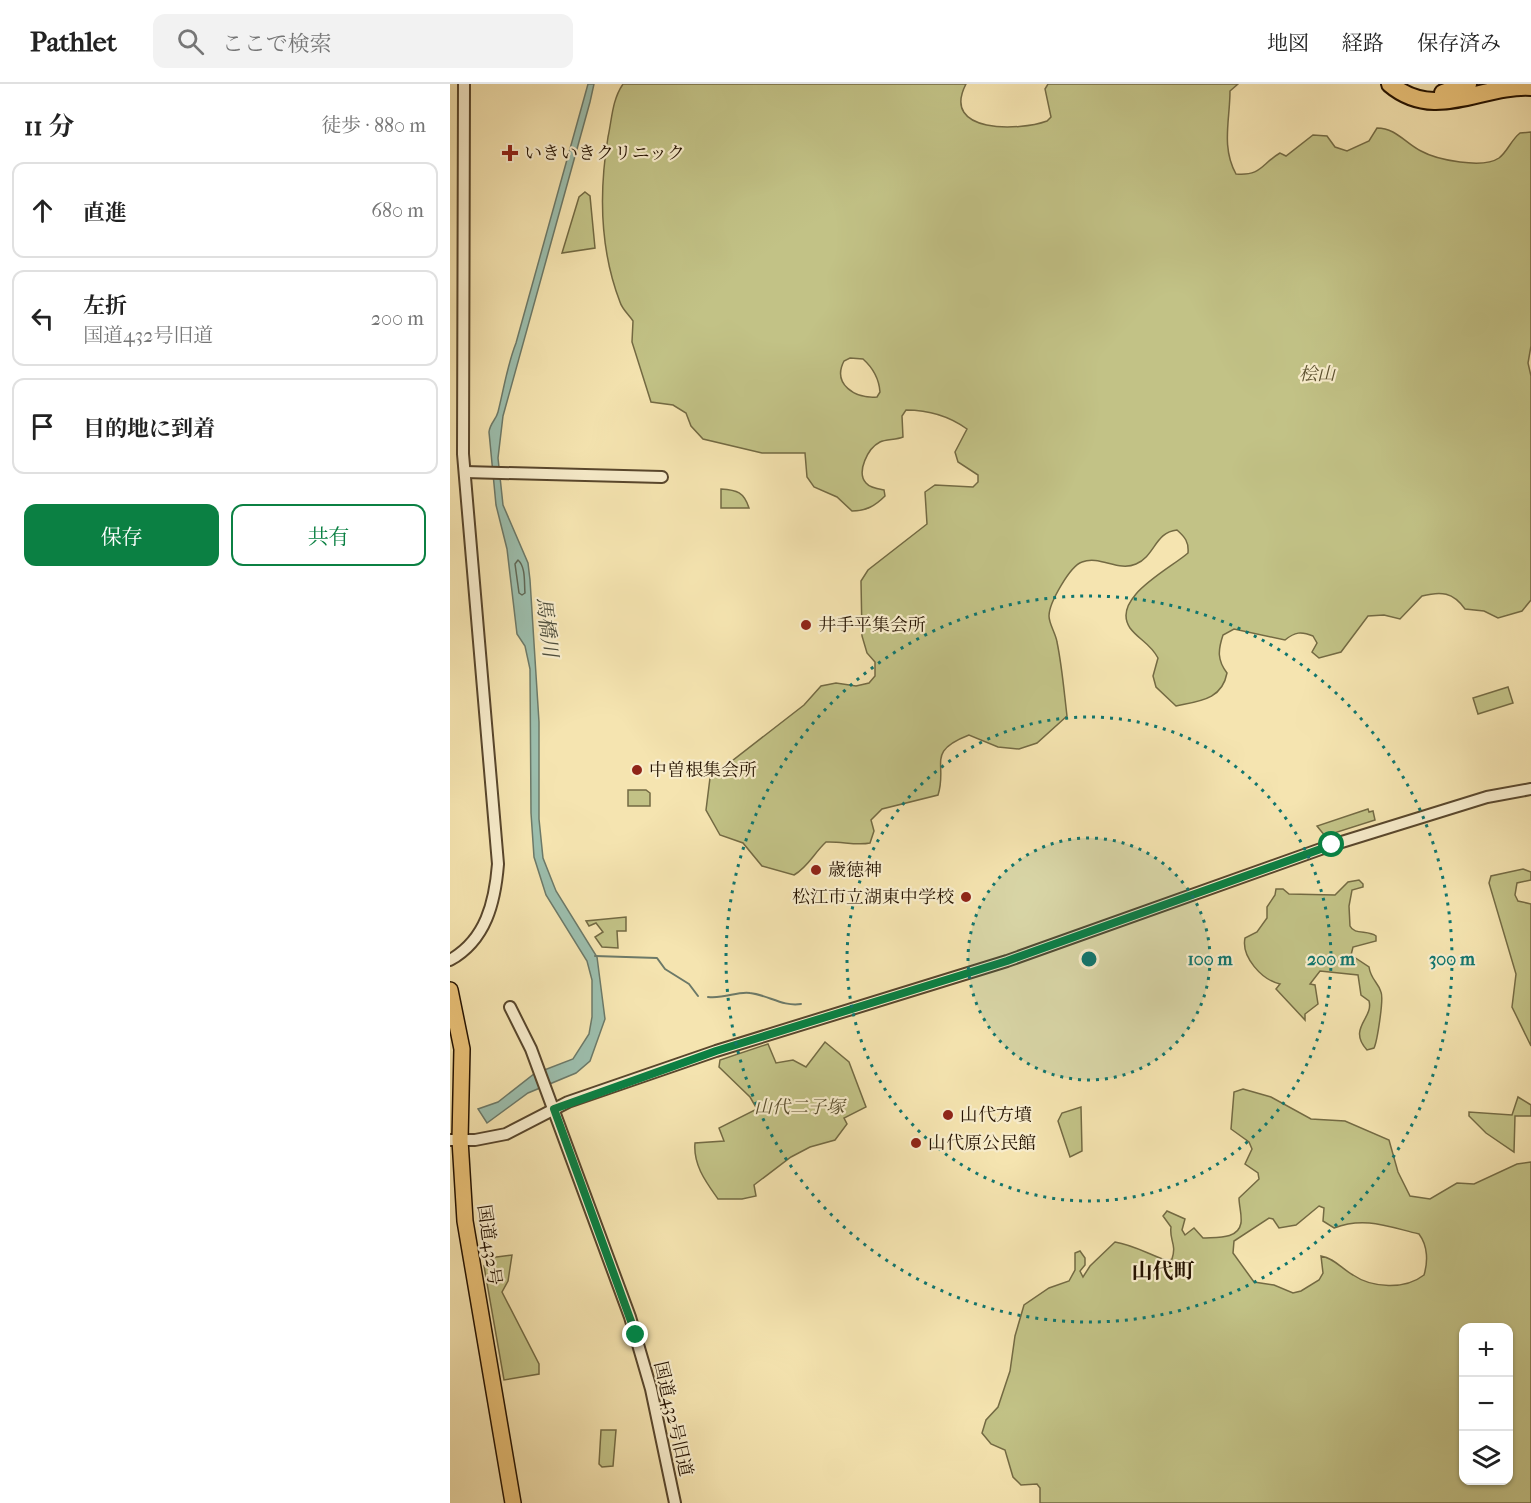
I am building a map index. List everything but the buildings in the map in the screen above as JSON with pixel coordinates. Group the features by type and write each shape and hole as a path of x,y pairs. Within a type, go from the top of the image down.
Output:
{"highway":[{"path":"1390,84 1410,96 1432,101 1531,87"},
{"path":"1402,84 1419,92 1436,94 1453,92 1468,84"},
{"name":"国道432号","path":"450,990 462,1049 455,1140 470,1258 513,1503"}],"street":[{"path":"450,960 476,938 490,911 498,864 465,472 462,308 464,84"},
{"path":"465,472 662,477"},
{"path":"455,1140 506,1134 554,1109 716,1051 1007,961 1332,845 1487,797 1531,789"},
{"name":"国道432号旧道","path":"510,1007 554,1109 630,1317 651,1389 675,1503"}],"green space":[{"name":"桧山","path":"623,84 966,84 961,100 964,112 973,120 1003,127 1047,121 1051,117 1045,89 1048,84 1238,84 1230,91 1227,133 1231,164 1236,174 1256,171 1280,153 1286,156 1313,135 1327,136 1335,147 1347,151 1369,141 1377,128 1384,129 1390,130 1415,148 1428,154 1460,162 1482,163 1499,158 1520,133 1531,132 1531,346 1528,363 1531,376 1531,600 1522,611 1498,618 1484,611 1465,609 1456,599 1446,594 1422,596 1400,619 1384,615 1368,616 1341,652 1319,658 1312,652 1317,643 1309,634 1298,633 1285,640 1234,629 1223,635 1220,645 1220,659 1227,673 1220,689 1208,698 1176,706 1156,687 1153,676 1158,658 1130,628 1126,617 1128,606 1135,595 1156,576 1188,553 1184,537 1177,530 1164,535 1147,556 1129,566 1096,560 1082,562 1072,570 1061,586 1052,603 1049,616 1059,651 1067,716 1037,743 1019,749 998,747 969,735 955,741 942,753 938,795 882,809 871,820 874,831 870,843 826,842 794,875 762,866 743,843 720,835 706,810 710,778 804,705 821,686 836,683 856,686 869,683 875,676 875,662 867,653 862,636 861,581 868,570 927,524 925,492 935,485 973,487 978,482 978,475 958,462 955,452 967,429 938,415 906,410 902,416 903,437 882,441 876,445 871,449 863,467 862,473 866,483 884,490 885,496 870,507 852,511 837,497 814,487 807,477 805,453 762,453 703,439 691,426 686,413 673,405 651,402 632,342 633,321 624,310 613,282 603,221 603,179 608,137 613,110","holes":["850,358 863,359 877,378 880,392 877,397 854,393 843,383 841,369 844,361"]},
{"path":"585,192 590,196 595,248 562,253 579,197"},
{"path":"721,489 742,495 749,508 721,508"},
{"path":"1508,687 1513,703 1478,714 1473,698"},
{"path":"628,790 646,790 650,793 650,806 628,806"},
{"path":"1368,809 1369,812 1373,811 1375,820 1325,836 1317,826"},
{"path":"1523,869 1531,872 1531,880 1517,883 1515,895 1518,901 1531,904 1531,1046 1512,1007 1516,974 1489,883 1491,876"},
{"path":"1359,880 1363,887 1352,890 1349,906 1350,926 1355,931 1376,936 1376,941 1353,947 1351,955 1369,967 1382,996 1374,1048 1367,1050 1362,1042 1360,1029 1370,1007 1369,1001 1361,995 1358,975 1320,971 1310,984 1315,985 1318,1004 1305,1014 1305,1020 1276,989 1280,984 1266,978 1254,967 1246,953 1245,945 1245,938 1257,932 1267,918 1267,907 1276,889 1283,889 1289,894 1335,895 1348,882"},
{"path":"626,917 626,931 617,931 618,948 602,947 595,937 603,932 596,923 589,926 586,921"},
{"name":"山代二子塚","path":"825,1042 849,1062 866,1107 844,1118 847,1124 835,1140 810,1147 791,1157 754,1185 756,1196 742,1199 718,1199 698,1166 695,1143 724,1141 719,1128 757,1109 750,1097 719,1067 720,1060 768,1044 776,1063 793,1060 806,1067"},
{"path":"1243,1089 1271,1097 1311,1119 1345,1121 1389,1140 1398,1172 1410,1196 1430,1199 1457,1183 1474,1184 1517,1164 1531,1162 1531,1503 1040,1503 1040,1488 1037,1484 1021,1485 1013,1477 1005,1450 991,1444 982,1433 986,1420 998,1407 1010,1371 1015,1336 1024,1305 1049,1288 1069,1281 1075,1270 1075,1253 1080,1251 1085,1258 1085,1265 1080,1271 1083,1277 1090,1266 1115,1242 1168,1261 1172,1259 1174,1250 1171,1227 1163,1216 1167,1211 1185,1219 1182,1230 1185,1235 1194,1228 1203,1238 1226,1236 1236,1232 1241,1223 1239,1198 1259,1179 1258,1173 1245,1164 1252,1149 1249,1142 1231,1129 1234,1092","holes":["1319,1206 1324,1208 1323,1221 1334,1228 1367,1223 1419,1234 1426,1254 1424,1275 1408,1283 1379,1285 1369,1283 1349,1273 1334,1261 1321,1256 1323,1273 1319,1280 1301,1291 1293,1293 1274,1285 1254,1282 1233,1253 1234,1241 1269,1218 1273,1219 1279,1228 1296,1225"]},
{"path":"1518,1097 1531,1105 1531,1116 1515,1116 1514,1152 1486,1133 1469,1116 1469,1112 1512,1115"},
{"path":"1081,1107 1082,1151 1070,1157 1058,1121 1062,1113"},
{"path":"512,1255 508,1281 502,1292 539,1364 539,1374 504,1380 484,1266 489,1258"},
{"path":"601,1430 616,1430 613,1466 602,1467 599,1464"}],"water":[{"path":"588,84 594,84 590,102 503,416 498,458 503,505 528,563 530,580 539,722 539,819 543,858 556,891 597,957 605,1019 590,1061 576,1073 528,1093 487,1123 478,1109 498,1102 534,1074 573,1059 589,1034 592,1017 592,980 587,961 546,895 534,857 531,813 530,669 525,646 517,634 507,549 496,505 489,432 498,412 510,360"}],"waterway":[{"path":"595,956 657,958 665,969 689,984 698,996"},
{"path":"708,997 750,993 788,1004 801,1004"}],"place":[{"name":"いきいきクリニック","path":"510,153"},
{"name":"井手平集会所","path":"806,625"},
{"name":"中曽根集会所","path":"637,770"},
{"name":"歳徳神","path":"816,870"},
{"name":"松江市立湖東中学校","path":"966,897"},
{"name":"山代方墳","path":"948,1115"},
{"name":"山代原公民館","path":"916,1143"}],"district":[{"name":"山代町","path":"1163,1271"}],"route":[{"path":"636,1335 554,1109 568,1102 716,1051 1007,961 1332,845"}],"water label":[{"name":"馬橋川","path":"547,627"}]}
